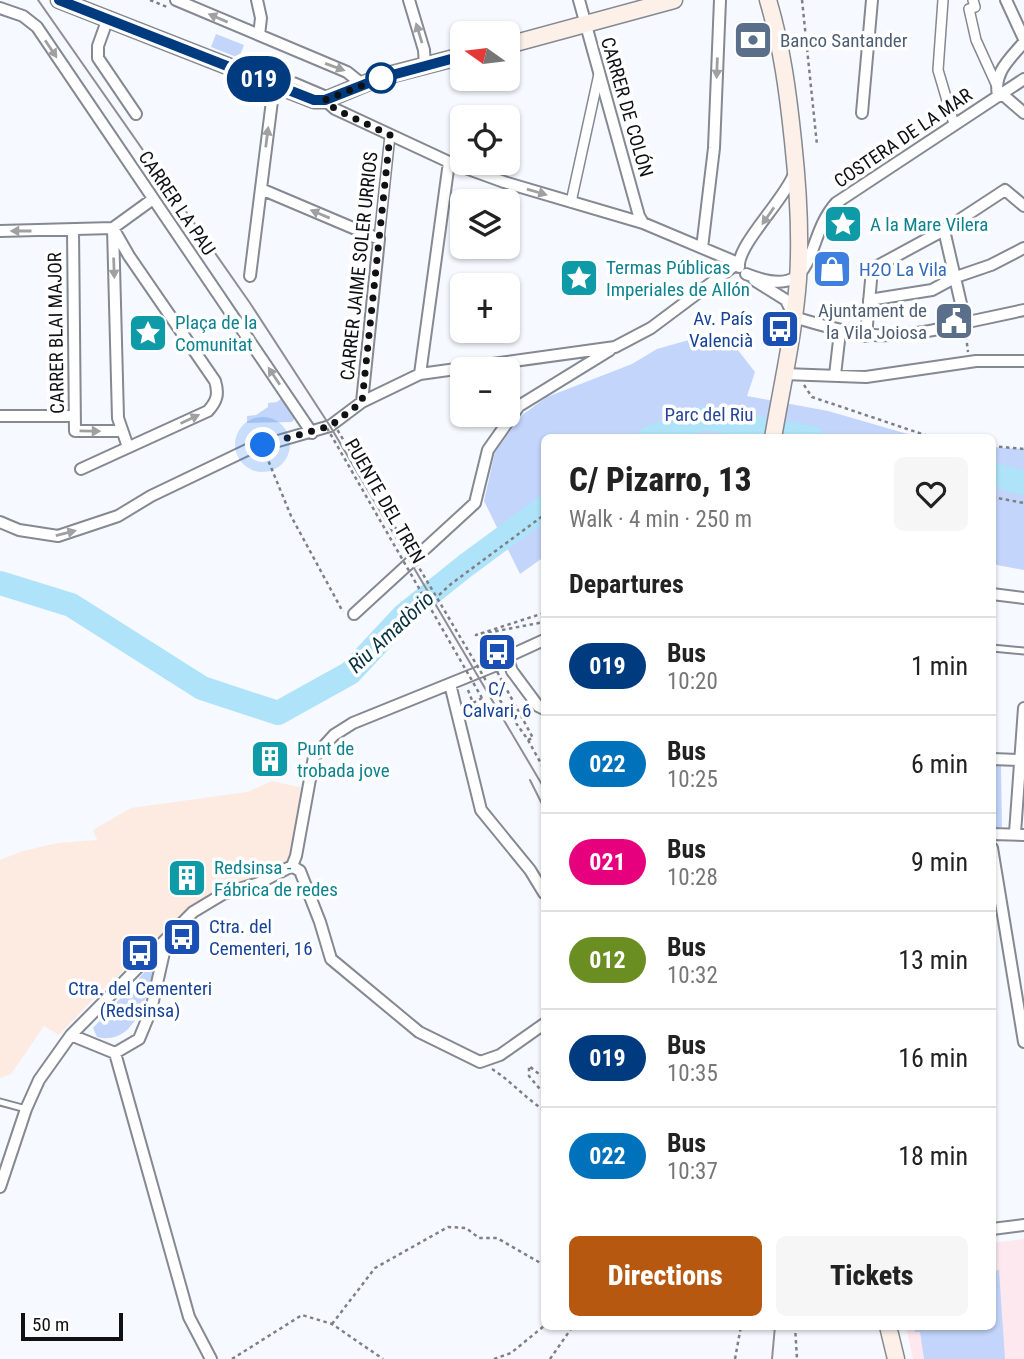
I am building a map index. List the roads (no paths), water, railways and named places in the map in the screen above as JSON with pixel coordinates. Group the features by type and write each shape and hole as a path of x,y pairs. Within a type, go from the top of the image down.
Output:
{"main road":[{"path":"59,0 309,99 330,98 362,84 450,59"},
{"path":"768,0 783,58"},
{"path":"774,434 788,375 798,277 799,236 796,168 783,58 781,0"},
{"path":"520,42 667,1"},
{"path":"889,1330 896,1359"}],"street":[{"path":"176,0 347,72 362,84"},
{"path":"257,0 261,18 259,35"},
{"path":"409,0 424,50 425,66"},
{"name":"CARRER DE COLÓN","path":"579,0 643,223"},
{"path":"702,248 714,148 720,0"},
{"path":"862,113 872,0"},
{"path":"943,0 939,70 954,124"},
{"path":"973,0 975,7 969,9 976,40 998,91 1024,113"},
{"path":"998,91 1000,71 1024,40 1006,0"},
{"name":"CARRER LA PAU","path":"0,8 23,16 37,27 312,433"},
{"path":"108,18 98,46 98,58 136,114"},
{"path":"571,202 599,72"},
{"name":"COSTERA DE LA MAR","path":"798,277 809,259 824,218 835,203 954,124 998,91 1024,79"},
{"path":"250,276 274,85"},
{"path":"330,98 335,109 449,162 504,183 643,223 738,263 746,274 786,300 793,317 840,332 866,336 903,336 948,327"},
{"name":"CARRER JAIME SOLER URRIOS","path":"362,402 390,135"},
{"path":"420,374 449,162"},
{"path":"354,614 475,503 488,450 519,406 651,328 738,263 744,249 785,192 796,168"},
{"path":"261,189 379,239"},
{"path":"866,336 872,269 944,230 1005,190 1024,206"},
{"path":"0,231 113,228 153,199"},
{"path":"113,228 118,418 128,447"},
{"path":"80,469 208,411 219,391 113,228"},
{"name":"CARRER BLAI MAJOR","path":"73,230 75,430 121,431"},
{"path":"944,230 962,308"},
{"path":"869,300 932,290 1024,248"},
{"path":"746,274 775,282 787,282 798,277"},
{"path":"968,322 1024,310"},
{"path":"835,374 840,332"},
{"path":"0,522 19,530 58,536 118,516 151,496 247,450 330,426 362,402 420,374 615,347"},
{"path":"788,375 835,374 866,377 976,361 1024,361"},
{"path":"0,416 74,416"},
{"path":"996,594 1024,598"},
{"path":"0,1187 26,1109 39,1080 71,1035 193,912 223,894 259,883 292,866 313,757 334,735 353,723 494,666 541,641"},
{"path":"507,657 512,671 541,708"},
{"path":"450,684 481,810 530,870 541,888"},
{"path":"996,834 1019,834 1018,761 1024,708"},
{"path":"996,759 1018,761"},
{"path":"292,866 300,871 331,959 419,1032 480,1062 500,1055 541,1026"},
{"path":"996,872 1024,1042"},
{"path":"115,1053 139,1039 151,1010 168,936"},
{"path":"71,1035 115,1053"},
{"path":"115,1053 189,1317 211,1359"},
{"path":"996,1228 1024,1225"}],"lane":[{"path":"295,81 330,98"},
{"path":"996,648 1024,651"},
{"path":"0,1102 26,1109"}],"waterway":[{"name":"Riu Amadòrio","path":"661,434 704,418 790,434"},
{"name":"Riu Amadòrio","path":"996,475 1024,483"},
{"name":"Riu Amadòrio","path":"0,583 71,605 202,688 278,713 350,673 404,615 541,510"}],"tunnel":[{"path":"948,327 968,322"}],"tram line":[{"path":"38,0 250,303 330,426 541,783"},
{"path":"530,780 541,802"},
{"path":"772,1359 775,1330"}],"place":[{"name":"Banco Santander","path":"753,40"},
{"name":"A la Mare Vilera","path":"843,224"},
{"name":"H2O La Vila","path":"832,269"},
{"name":"Termas Públicas Imperiales de Allón","path":"579,278"},
{"name":"Ajuntament de la Vila Joiosa","path":"954,321"},
{"name":"Av. País Valencià","path":"780,329"},
{"name":"Plaça de la Comunitat","path":"148,333"},
{"name":"C/ Calvari, 6","path":"497,652"},
{"name":"Punt de trobada jove","path":"270,759"},
{"name":"Redsinsa - Fábrica de redes","path":"187,878"},
{"name":"Ctra. del Cementeri, 16","path":"182,937"},
{"name":"Ctra. del Cementeri (Redsinsa)","path":"140,953"}],"park label":[{"name":"Parc del Riu","path":"709,414"}]}
